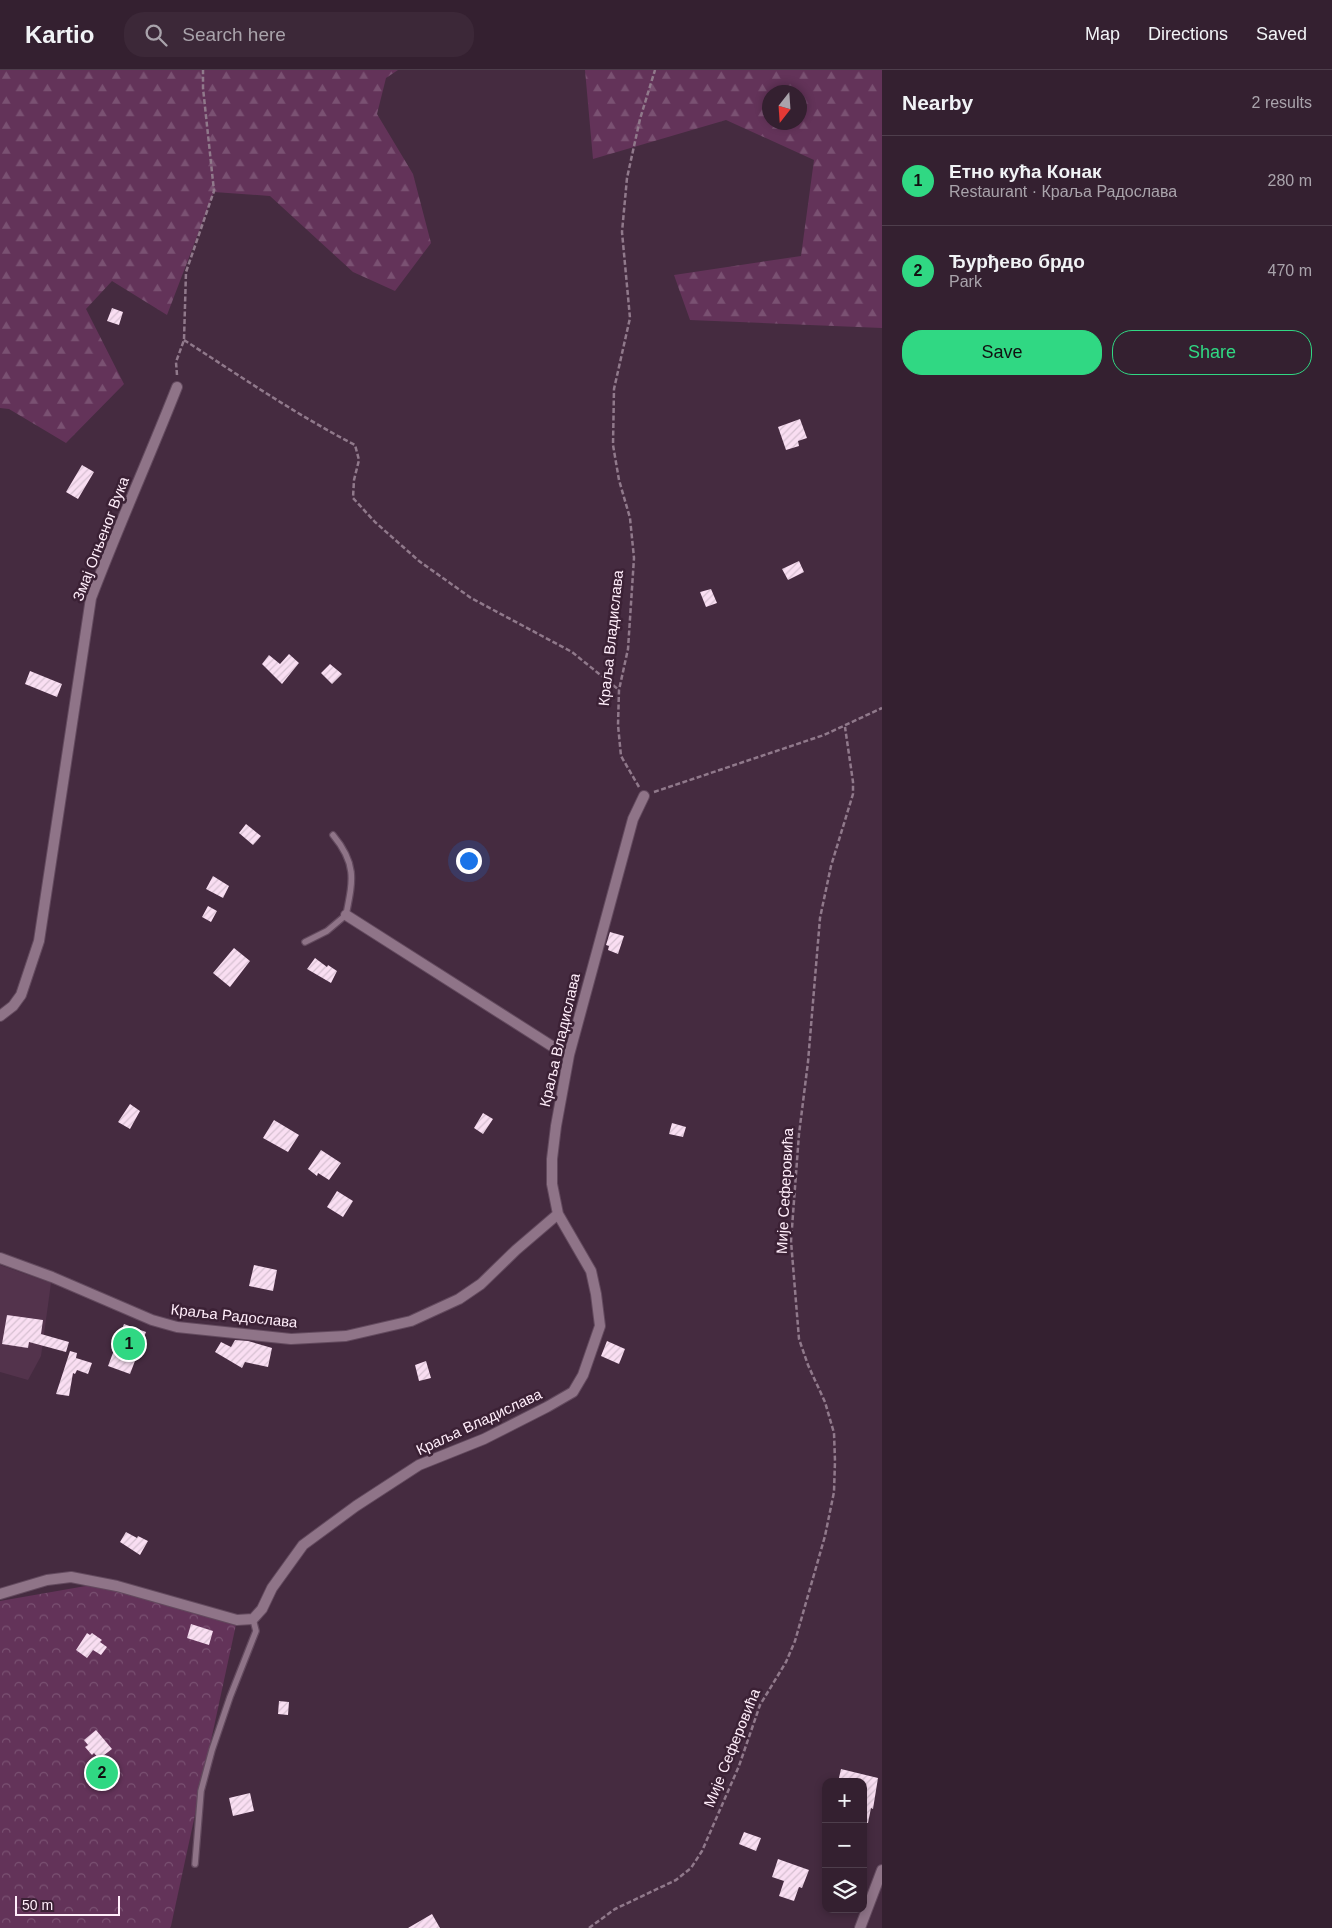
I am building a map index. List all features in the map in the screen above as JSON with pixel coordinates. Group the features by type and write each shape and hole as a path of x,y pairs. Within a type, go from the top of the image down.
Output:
{"street":[{"name":"Змај Огњеног Вука","path":"0,1016 13,1006 21,995 39,941 91,598 177,387"},
{"name":"Краља Владислава","path":"253,1619 262,1609 272,1588 303,1545 356,1506 420,1465 484,1439 547,1407 572,1392 583,1376 600,1326 591,1271 558,1214 552,1184 552,1158 569,1055 633,819 644,796"},
{"path":"346,915 558,1050 569,1055"},
{"name":"Краља Радослава","path":"0,1258 52,1276 152,1320 177,1327 291,1340 346,1336 411,1321 459,1299 481,1284 516,1250 558,1214"},
{"path":"0,1594 47,1580 71,1577 117,1586 237,1620 253,1619"},
{"path":"860,1928 881,1871"}],"lane":[{"path":"305,942 326,931 346,915 352,886 349,859 333,835"},
{"path":"195,1864 202,1791 212,1750 224,1714 256,1631 253,1619"}],"path":[{"path":"177,387 176,362 184,340 186,272 214,192 203,88 203,70"},
{"name":"Краља Владислава","path":"644,796 621,756 618,725 619,690 628,649 634,558 630,518 619,480 613,445 614,389 630,318 622,232 627,178 640,119 655,70"},
{"path":"184,340 273,398 322,428 355,445 359,460 354,480 353,498 375,522 419,561 471,598 572,652 619,690"},
{"path":"644,796 824,735 882,708"},
{"name":"Мије Сеферовића","path":"589,1928 615,1909 676,1880 691,1868 702,1851 739,1766 760,1705 786,1662 795,1641 826,1536 834,1492 834,1433 825,1402 808,1365 799,1339 791,1241 797,1151 808,1062 820,918 831,866 853,794 845,726"}],"shaded area":[{"path":"0,1265 51,1283 41,1356 28,1380 0,1372"}],"green space":[{"path":"0,70 398,70 386,78 377,114 413,174 431,243 395,291 353,272 270,196 214,192 167,315 112,281 86,309 124,384 66,443 9,409 0,408"},
{"path":"585,70 882,70 882,328 690,320 674,275 801,256 814,160 726,120 593,159"},
{"path":"103,1583 237,1620 171,1926 170,1928 0,1928 0,1601"}],"building":[{"path":"112,308 123,312 119,325 107,321"},
{"path":"800,419 807,438 798,441 799,446 786,450 778,427"},
{"path":"82,465 94,472 78,499 66,492"},
{"path":"799,561 804,572 788,580 782,569"},
{"path":"711,589 717,603 706,607 700,592"},
{"path":"289,654 299,663 282,684 262,664 269,655 280,664"},
{"path":"330,664 342,674 332,684 321,673"},
{"path":"30,671 62,684 57,697 25,684"},
{"path":"246,824 261,836 253,845 239,833"},
{"path":"213,876 229,886 223,898 206,889"},
{"path":"208,906 217,911 211,922 202,917"},
{"path":"610,932 624,936 618,954 608,950 609,946 606,945"},
{"path":"234,948 250,961 230,987 213,973"},
{"path":"315,958 327,967 328,965 337,971 331,983 307,969"},
{"path":"130,1104 140,1111 130,1129 118,1122"},
{"path":"483,1113 493,1119 483,1134 474,1128"},
{"path":"274,1120 299,1135 288,1152 263,1138"},
{"path":"672,1123 686,1127 683,1137 669,1134"},
{"path":"321,1150 341,1163 329,1180 318,1173 317,1176 308,1169"},
{"path":"337,1191 353,1201 343,1217 327,1207"},
{"path":"254,1265 277,1270 273,1291 249,1286"},
{"path":"7,1315 43,1320 41,1334 69,1342 66,1352 29,1342 28,1348 2,1344"},
{"path":"124,1324 146,1332 130,1374 108,1366"},
{"path":"235,1340 248,1341 272,1348 268,1367 245,1362 242,1368 215,1352 221,1342 231,1347"},
{"path":"607,1341 625,1349 619,1364 601,1356"},
{"path":"70,1351 77,1353 76,1358 92,1363 88,1374 77,1370 75,1374 73,1373 69,1396 56,1394"},
{"path":"426,1361 431,1378 419,1381 415,1365"},
{"path":"126,1532 148,1541 140,1555 120,1542"},
{"path":"191,1624 213,1631 209,1645 187,1638"},
{"path":"87,1633 90,1635 92,1633 102,1640 100,1642 107,1647 101,1655 93,1650 87,1658 76,1650"},
{"path":"279,1701 289,1702 288,1715 278,1714"},
{"path":"96,1730 112,1749 99,1759 94,1753 92,1755 85,1747 88,1745 84,1740"},
{"path":"841,1769 878,1778 873,1809 871,1808 868,1823 867,1778 839,1778"},
{"path":"250,1793 254,1811 233,1816 229,1798"},
{"path":"744,1832 761,1838 756,1851 739,1844"},
{"path":"778,1859 809,1870 802,1888 799,1887 794,1901 779,1896 784,1881 772,1877"},
{"path":"432,1914 440,1928 408,1928"}],"place":[{"name":"Етно кућа Конак","path":"129,1344"},
{"name":"Ђурђево брдо","path":"102,1773"}]}
